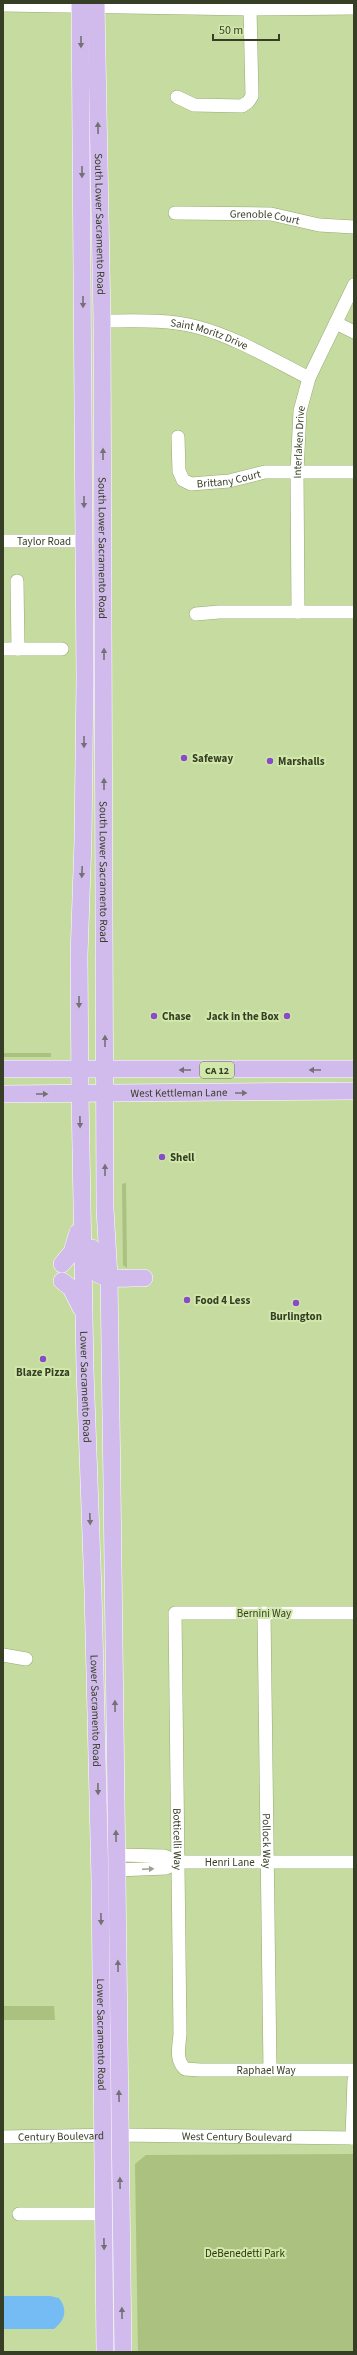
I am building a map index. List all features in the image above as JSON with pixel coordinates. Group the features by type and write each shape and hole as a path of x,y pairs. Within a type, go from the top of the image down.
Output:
{"main road":[{"name":"South Lower Sacramento Road","path":"88,4 102,321 104,588 104,1094"},
{"name":"South Lower Sacramento Road","path":"80,1069 79,956 84,807 88,4"},
{"path":"85,541 91,543 95,548 96,575 104,588"},
{"name":"Lower Sacramento Road","path":"80,1069 84,1322 76,1388 97,1732 105,2352"},
{"name":"West Kettleman Lane","path":"3,1070 354,1069"},
{"name":"West Kettleman Lane","path":"3,1094 354,1091"},
{"name":"Lower Sacramento Road","path":"104,1094 105,1209 109,1277 123,2352"},
{"path":"82,1208 89,1224 93,1268 98,1275 109,1277 144,1278"},
{"path":"62,1264 72,1252 77,1238 82,1208"},
{"path":"62,1281 71,1288 76,1295 84,1322"}],"street":[{"path":"3,5 88,4 250,9 354,8"},
{"path":"177,97 187,103 202,106 242,106 248,102 252,96 250,9"},
{"name":"Grenoble Court","path":"175,213 271,214 323,226 354,227"},
{"name":"Interlaken Drive","path":"298,612 297,471 300,411 309,378 354,285"},
{"name":"Saint Moritz Drive","path":"102,321 167,322 198,327 227,337 309,378"},
{"path":"336,324 354,332"},
{"name":"Brittany Court","path":"178,437 179,471 183,480 191,484 229,482 260,473 297,471 354,472"},
{"name":"Taylor Road","path":"3,541 85,541"},
{"path":"17,581 18,649"},
{"path":"196,614 219,612 354,612"},
{"path":"3,649 62,649"},
{"name":"Bernini Way","path":"175,1613 354,1613"},
{"name":"Botticelli Way","path":"175,1613 180,2034 178,2058 180,2065"},
{"name":"Pollock Way","path":"264,1613 270,2070"},
{"path":"3,1655 26,1659"},
{"name":"Henri Lane","path":"117,1863 166,1868 178,1862 354,1862"},
{"name":"Raphael Way","path":"180,2065 185,2069 200,2070 354,2070"},
{"path":"353,2138 354,2080"},
{"name":"Century Boulevard","path":"3,2137 120,2135"},
{"name":"West Century Boulevard","path":"120,2135 353,2138"},
{"path":"19,2214 104,2214"}],"green space":[{"path":"3,1053 51,1053 51,1057 3,1057"},
{"path":"126,1183 127,1268 123,1265 122,1184"},
{"path":"3,2006 54,2006 55,2020 3,2020"},
{"name":"DeBenedetti Park","path":"354,2154 354,2352 138,2352 135,2164 146,2155"}],"water":[{"path":"3,2296 50,2296 59,2298 64,2307 63,2318 54,2329 3,2329"}],"place":[{"name":"Safeway","path":"184,758"},
{"name":"Marshalls","path":"270,761"},
{"name":"Chase","path":"154,1016"},
{"name":"Jack in the Box","path":"287,1016"},
{"name":"Shell","path":"162,1157"},
{"name":"Food 4 Less","path":"187,1300"},
{"name":"Burlington","path":"296,1303"},
{"name":"Blaze Pizza","path":"43,1359"}]}
